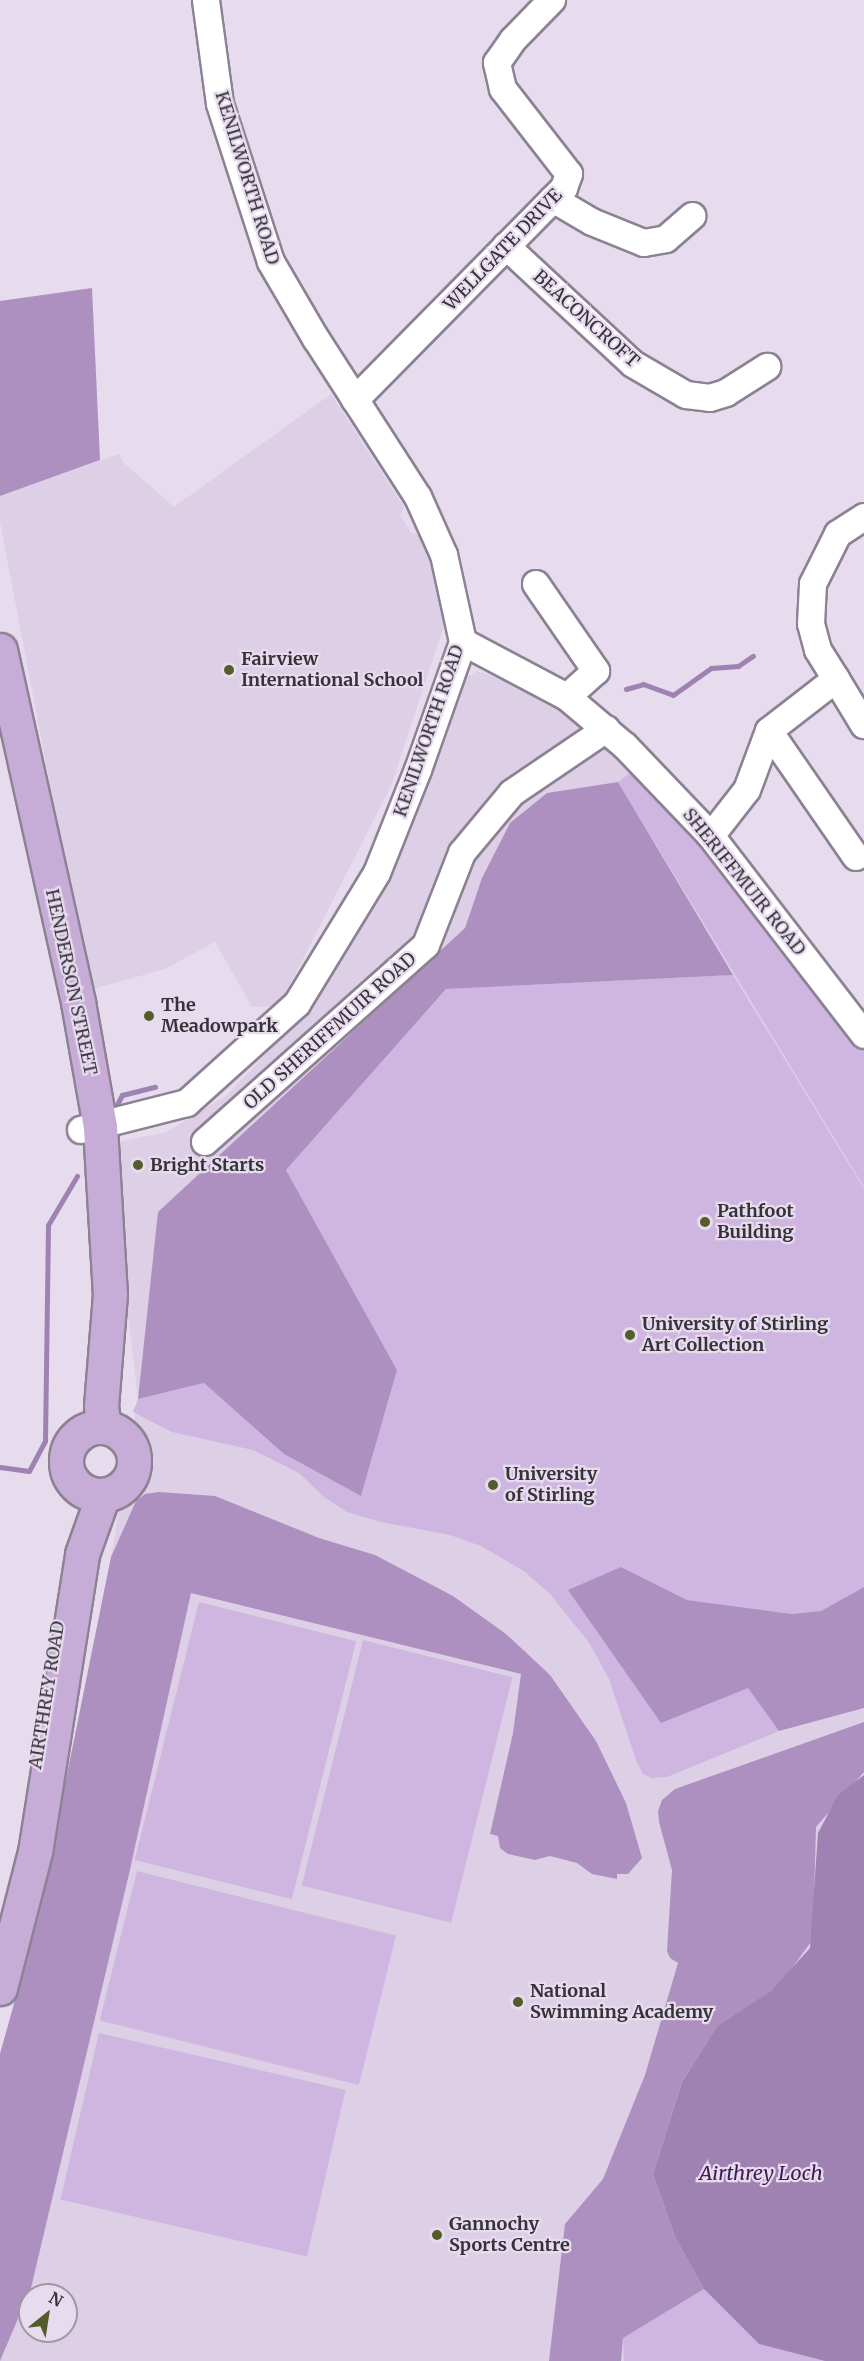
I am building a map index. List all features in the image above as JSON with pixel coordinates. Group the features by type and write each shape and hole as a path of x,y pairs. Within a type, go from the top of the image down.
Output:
{"main road":[{"name":"HENDERSON STREET","path":"0,650 41,838 64,1019 91,1128"},
{"path":"91,1128 110,1294 101,1406 92,1430 69,1448 66,1463 70,1476 92,1492 116,1491 127,1481 134,1467 134,1454 129,1443 120,1433 92,1430"},
{"name":"AIRTHREY ROAD","path":"0,1988 34,1852 92,1492"}],"street":[{"name":"KENILWORTH ROAD","path":"91,1128 187,1103 297,1004 377,873 418,770 463,642 444,555 418,497 355,400 271,262 220,104 206,0"},
{"name":"WELLGATE DRIVE","path":"355,400 564,188 568,174 503,89 497,63 513,40 552,0"},
{"path":"553,199 592,222 644,243 666,239 692,216"},
{"name":"BEACONCROFT","path":"506,246 633,364 686,395 710,398 726,393 767,367"},
{"path":"864,517 838,534 813,584 811,624 818,650 864,725"},
{"path":"536,584 596,671 567,697"},
{"name":"SHERIFFMUIR ROAD","path":"463,642 567,697 606,729 711,836 864,1035"},
{"path":"711,836 747,790 769,731 836,679"},
{"name":"OLD SHERIFFMUIR ROAD","path":"205,1142 426,945 462,853 512,793 606,729"},
{"path":"769,731 856,857"}],"shaded area":[{"path":"92,288 100,460 0,496 0,301"},
{"name":"Fairview International School","path":"331,394 404,507 400,515 411,533 422,536 436,567 446,620 391,786 279,1006 252,1007 215,942 165,969 89,990 0,522 0,496 119,454 124,463 174,507"},
{"name":"University of Stirling","path":"477,671 505,681 551,705 637,768 864,1041 864,2361 0,2361 0,2054 38,1918 111,1557 138,1399 108,1144 167,1132 227,1095 299,1019 339,964 391,866 460,682"},
{"path":"637,768 864,1041 864,1187 618,782"},
{"path":"618,782 733,975 446,989 286,1170 397,1370 361,1496 284,1454 204,1383 138,1399 158,1212 465,928 482,878 510,823 547,793"},
{"path":"733,975 864,1189 864,1587 821,1611 792,1614 687,1600 621,1567 748,1688 779,1731 667,1777 651,1778 643,1774 637,1763 609,1679 590,1644 550,1594 524,1571 481,1546 450,1535 381,1522 347,1512 324,1497 299,1473 253,1450 172,1432 133,1412 138,1399 204,1383 284,1454 361,1496 397,1370 286,1170 446,989"},
{"path":"159,1492 215,1496 319,1538 375,1555 453,1596 506,1634 550,1675 596,1741 626,1803 642,1858 628,1874 617,1874 617,1879 592,1874 577,1863 550,1856 535,1860 508,1854 500,1848 498,1836 490,1834 513,1733 521,1674 191,1593 129,1874 32,2283 18,2283 18,2319 0,2361 0,2054 38,1918 111,1557 136,1501 145,1494"},
{"path":"621,1567 687,1600 792,1614 821,1611 864,1587 864,1708 779,1731 748,1688 661,1723 568,1590"},
{"path":"199,1602 356,1641 292,1899 135,1860"},
{"path":"363,1640 512,1677 451,1923 302,1885"},
{"path":"864,1722 864,1772 816,1827 813,1939 780,1985 717,2026 682,2082 653,2174 675,2237 704,2289 623,2338 621,2361 549,2361 565,2224 603,2179 645,2075 678,1963 670,1958 667,1951 672,1870 659,1822 658,1811 662,1800 675,1789"},
{"path":"137,1871 396,1936 359,2085 100,2020"},
{"path":"99,2033 346,2090 307,2257 61,2200"},
{"path":"704,2289 759,2344 825,2361 624,2361 623,2338"}],"water":[{"name":"Airthrey Loch","path":"864,1775 864,2361 825,2361 759,2344 704,2289 675,2237 653,2174 682,2082 717,2026 772,1990 810,1948 818,1833 838,1795"}],"waterway":[{"path":"626,689 643,684 673,695 711,668 738,666 753,656"},
{"path":"115,1108 122,1095 155,1087"},
{"path":"0,1467 29,1471 45,1441 48,1225 77,1176"}],"place":[{"name":"Fairview International School","path":"229,670"},
{"name":"The Meadowpark","path":"149,1016"},
{"name":"Bright Starts","path":"138,1165"},
{"name":"Pathfoot Building","path":"705,1222"},
{"name":"University of Stirling Art Collection","path":"630,1335"},
{"name":"University of Stirling","path":"493,1485"},
{"name":"National Swimming Academy","path":"518,2002"},
{"name":"Gannochy Sports Centre","path":"437,2235"}]}
